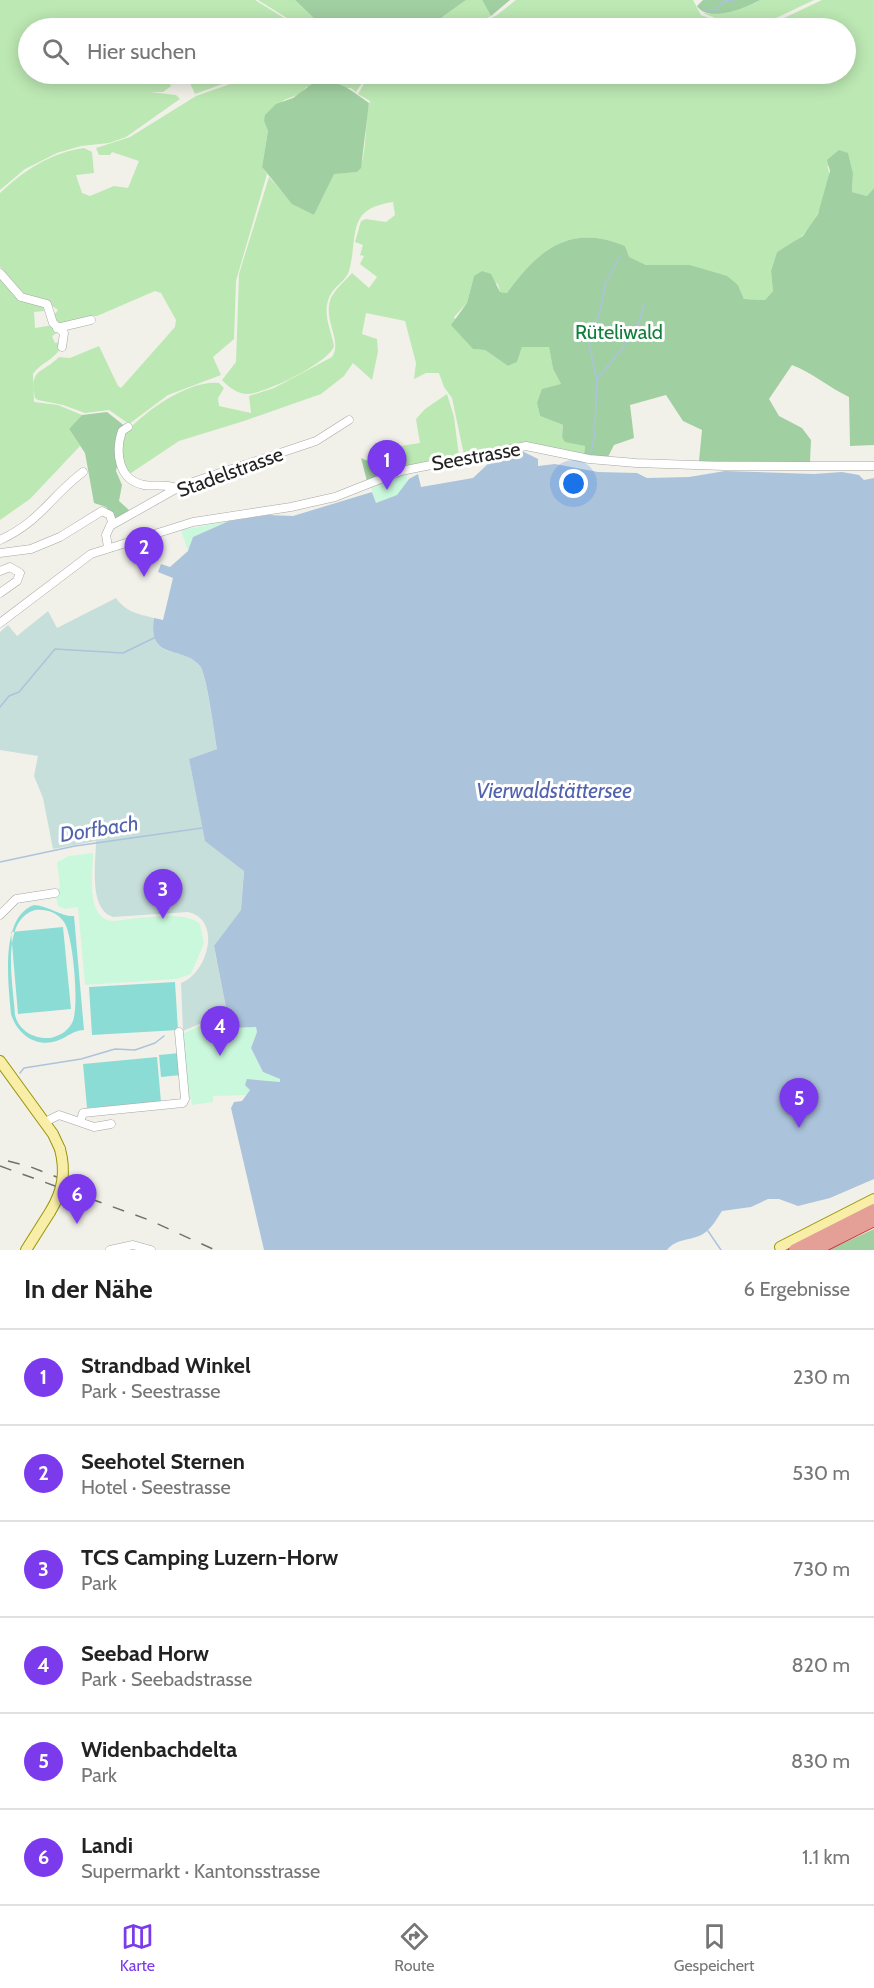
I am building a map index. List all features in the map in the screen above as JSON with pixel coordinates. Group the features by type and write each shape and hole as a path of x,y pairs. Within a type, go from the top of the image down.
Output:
{"highway":[{"path":"795,1250 874,1210"},
{"path":"814,1250 874,1220"}],"main road":[{"path":"0,1061 45,1122 60,1149 63,1161 63,1181 50,1212 26,1250"},
{"path":"780,1247 874,1199"}],"street":[{"path":"0,273 21,297 47,304 57,328 64,333 63,347"},
{"path":"57,328 91,320"},
{"name":"Stadelstrasse","path":"110,526 177,489 316,441 349,420"},
{"path":"128,427 122,431 118,453 119,462 127,476 143,485 171,485 177,489"},
{"name":"Seestrasse","path":"108,547 145,538 192,522 291,507 335,497 401,471 526,446 589,459 637,463 724,466 874,466"},
{"path":"0,540 33,521 69,483 83,472"},
{"path":"0,553 31,549 60,537 96,512 107,512 111,518 106,535 108,547 91,554 0,623"},
{"path":"0,571 10,567 20,573 17,581 0,593"},
{"path":"0,915 16,899 55,893"},
{"path":"80,1122 83,1113 183,1103 185,1099 179,1032"},
{"path":"45,1122 59,1115 96,1127 111,1124"},
{"path":"110,1250 133,1245 151,1250"}],"green space":[{"path":"0,0 255,0 284,18 18,18 18,84 170,84 171,86 163,92 150,92 176,95 180,99 126,137 109,143 81,146 57,153 25,169 0,190"},
{"path":"258,0 295,0 314,18 287,18"},
{"path":"295,0 466,0 441,18 314,18"},
{"path":"466,0 482,0 491,16 487,18 441,18"},
{"path":"482,0 510,0 491,16"},
{"path":"516,0 693,0 701,15 709,18 491,18"},
{"path":"703,0 760,0 737,10 718,14 702,11 697,6"},
{"path":"760,0 814,0 776,18 715,18 703,13 732,11"},
{"path":"822,0 874,0 874,188 867,196 852,192 853,174 827,166 829,182 818,213 802,236 777,252 771,271 773,291 765,300 744,299 738,285 690,265 646,265 628,257 625,246 588,238 572,239 543,253 507,293 500,292 498,284 474,276 467,303 454,317 473,349 485,350 508,366 517,362 522,347 549,347 553,369 561,384 537,403 540,416 563,425 562,437 585,446 584,455 526,444 464,455 452,398 444,387 439,373 426,373 414,379 416,363 405,321 366,313 362,334 377,339 378,352 372,380 353,363 344,376 321,394 179,441 128,475 123,469 121,438 140,419 165,400 193,387 219,383 224,388 218,398 219,406 251,413 249,396 274,388 332,357 335,344 329,314 331,298 352,273 369,288 377,277 360,264 364,256 360,255 363,245 355,242 361,221 366,219 386,222 395,215 393,202 378,205 367,211 357,226 349,271 332,292 327,306 327,319 334,346 330,353 295,376 254,393 239,392 222,380 236,362 239,274 269,177 292,203 314,215 334,173 357,172 363,159 370,101 358,94 364,84 856,84 856,18 784,18"},
{"path":"190,84 222,84 195,94"},
{"path":"230,84 361,84 356,92 351,88 306,87 300,94 284,100 264,121 268,131 262,167 267,174 236,281 234,339 213,357 221,375 168,395 129,424 109,410 85,413 63,405 38,400 35,398 34,381 38,373 59,357 70,358 99,346 121,388 175,327 176,320 161,293 155,291 97,316 89,316 58,326 54,315 58,310 51,305 25,298 0,267 0,193 18,177 49,158 84,148 92,152 94,173 76,175 82,193 90,196 114,186 128,188 139,161 112,152 110,155 99,155 96,148 130,137 196,96"},
{"path":"312,84 339,84 369,103 361,168 357,172 334,174 314,215 292,204 262,167 268,131 264,121 265,115 276,104 293,98"},
{"name":"Rüteliwald","path":"839,150 848,153 853,174 852,192 867,196 874,188 874,445 850,446 849,397 792,365 769,399 779,416 802,428 811,440 810,462 699,461 702,430 683,421 666,395 630,405 634,438 614,445 608,457 584,455 585,446 565,442 562,437 563,425 540,416 537,403 542,389 561,384 553,369 549,347 522,347 517,362 508,366 485,350 473,349 451,325 467,303 474,276 482,271 491,274 500,292 507,293 543,253 572,239 605,240 625,246 629,257 646,265 690,265 727,276 738,285 744,299 765,300 773,291 771,271 777,252 803,236 818,214 830,171 827,160"},
{"path":"0,275 14,293 43,305 44,311 34,312 35,328 53,325 57,333 52,336 55,343 63,341 58,352 33,374 34,402 58,405 82,415 69,429 80,446 30,499 0,520"},
{"path":"447,394 454,417 459,456 400,469 396,463 385,460 387,448 420,443 416,419 425,409"},
{"path":"107,412 126,427 116,471 122,485 119,501 129,510 125,516 117,520 106,507 94,503 85,453 69,429 82,415"},
{"path":"361,458 369,461 396,463 400,469 367,481"},
{"path":"406,473 408,484 397,495 376,503 371,487"},
{"path":"229,521 193,537 188,551 181,530"},
{"path":"93,853 92,894 98,912 104,918 113,921 172,916 193,919 200,924 204,943 191,974 176,979 85,985 78,907 65,909 58,906 55,891 60,887 57,862 69,856"},
{"path":"227,1014 230,1028 256,1027 257,1032 251,1048 263,1072 280,1079 280,1082 247,1079 250,1090 246,1095 213,1096 213,1102 192,1105 191,1099 188,1099 182,1034"},
{"path":"874,1229 874,1250 828,1250"}],"shaded area":[{"path":"116,598 128,609 154,618 153,632 156,642 169,651 193,660 203,672 217,749 189,759 205,840 244,870 241,910 214,947 227,1012 183,1031 181,983 190,978 204,959 208,936 205,925 199,917 188,912 113,917 105,912 100,905 95,884 96,841 53,849 43,798 34,776 38,756 0,750 0,632 8,625 17,636 48,611 57,628"},
{"path":"34,905 74,916 84,1030 51,1042 36,1041 23,1034 11,1014 9,952 11,936 23,912","holes":["35,910 55,914 64,922 70,941 74,972 75,1003 72,1023 68,1029 50,1038 28,1033 17,1021 15,1015 11,970 13,939 17,926 24,916"]},
{"path":"63,927 71,1009 18,1014 11,932"},
{"path":"175,982 178,1030 92,1035 89,987"},
{"path":"180,1053 181,1075 161,1077 159,1055"},
{"path":"157,1057 161,1102 87,1108 83,1064"}],"water":[{"name":"Vierwaldstättersee","path":"513,451 522,451 538,459 538,466 555,464 598,472 637,473 647,478 689,477 725,471 814,474 842,472 859,475 864,480 874,478 874,1179 830,1198 798,1206 779,1199 768,1199 751,1207 722,1211 703,1234 675,1243 667,1250 264,1250 231,1108 234,1102 242,1101 250,1090 245,1085 247,1079 280,1082 280,1079 263,1072 251,1048 257,1032 256,1027 230,1028 214,946 241,910 244,871 205,841 189,759 217,749 210,705 200,666 185,656 168,651 156,641 153,632 154,618 163,620 173,578 158,572 161,564 170,567 188,551 193,537 229,521 268,515 293,516 372,492 376,503 397,495 409,479 418,474 421,487 473,478 490,462"}],"waterway":[{"path":"706,10 716,10 724,1 734,0"},
{"path":"591,452 595,434 593,429 597,380 588,339 600,312 605,284 620,256"},
{"path":"598,378 637,330 644,304"},
{"path":"0,707 9,696 19,692 55,649 123,653 156,637"},
{"name":"Dorfbach","path":"0,862 75,846 202,828"},
{"path":"20,1073 24,1068 81,1059 115,1049 135,1050 155,1043 164,1036"},
{"path":"708,1231 721,1250"}],"railway":[{"path":"8,1161 31,1167 95,1192"},
{"path":"0,1166 149,1220 215,1250"}],"place":[{"name":"Strandbad Winkel","path":"387,490"},
{"name":"Seehotel Sternen","path":"144,577"},
{"name":"TCS Camping Luzern-Horw","path":"163,919"},
{"name":"Seebad Horw","path":"220,1056"},
{"name":"Widenbachdelta","path":"799,1128"},
{"name":"Landi","path":"77,1224"}]}
